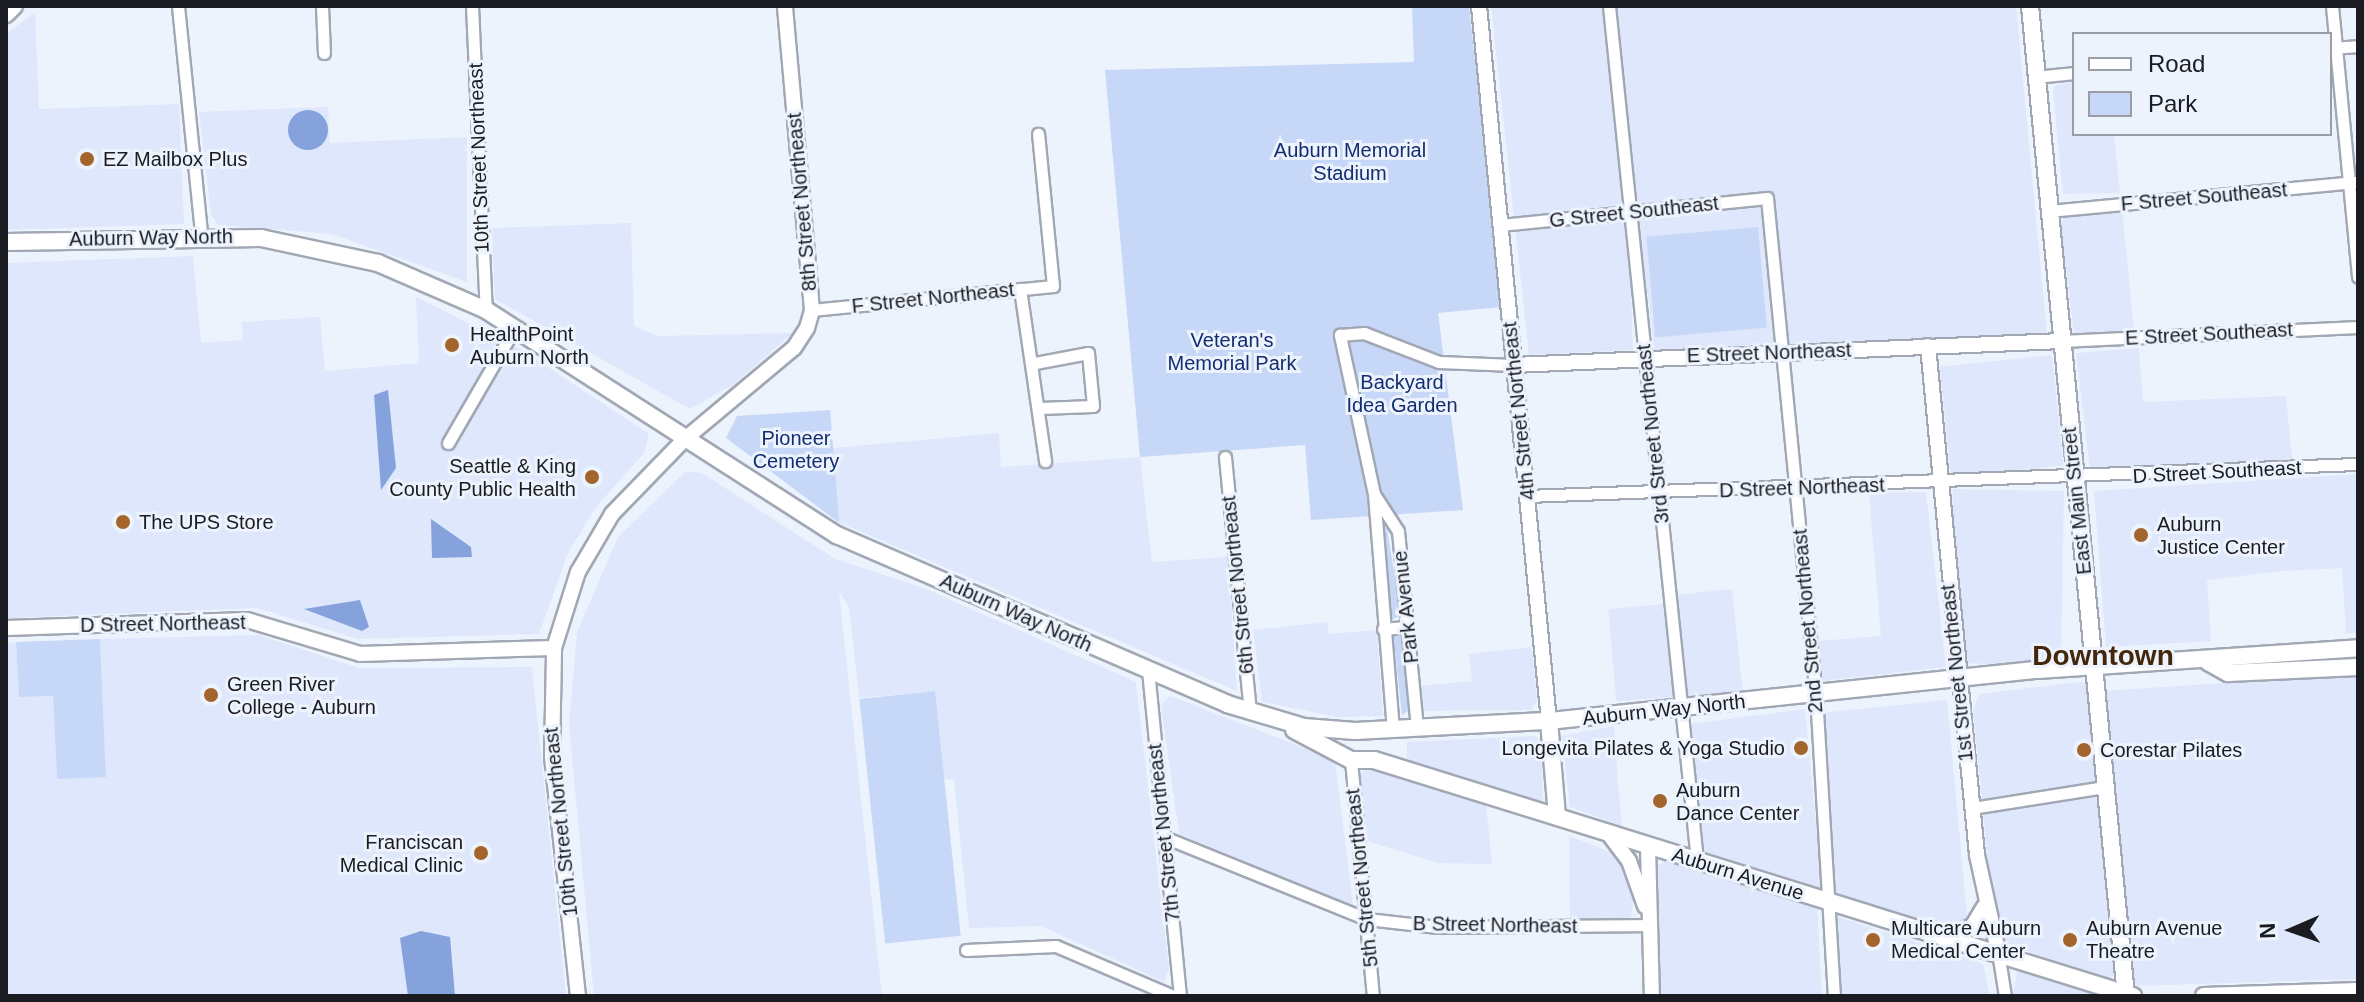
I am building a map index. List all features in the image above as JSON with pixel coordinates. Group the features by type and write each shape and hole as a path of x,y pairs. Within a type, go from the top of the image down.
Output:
{"main road":[{"path":"6,14 14,6"},
{"name":"East Main Street","path":"2030,6 2128,995"},
{"name":"Auburn Way North","path":"6,242 201,234 316,246 378,263 486,310 830,531 1148,670 1250,713 1277,721 1393,730 1549,721 2095,666 2208,662"},
{"path":"2208,662 2358,648"},
{"path":"2208,662 2228,673 2358,667"},
{"path":"1277,721 1351,760"},
{"name":"4th Street Northeast","path":"1549,721 1557,817"},
{"name":"Auburn Avenue","path":"1351,760 1374,760 1828,903 1998,951 2128,995"},
{"path":"1949,937 1973,927 1985,907"},
{"path":"2204,996 2358,991"}],"street":[{"path":"178,6 201,234"},
{"path":"322,6 324,53"},
{"name":"10th Street Northeast","path":"472,6 486,310"},
{"name":"8th Street Northeast","path":"554,648 573,584 604,524 685,439 794,348 812,310 785,6"},
{"name":"4th Street Northeast","path":"1479,6 1549,721"},
{"name":"3rd Street Northeast","path":"1609,6 1697,861"},
{"path":"2332,6 2333,48 2354,183 2358,277"},
{"path":"2333,48 2358,46"},
{"path":"2036,77 2072,73"},
{"name":"F Street Northeast","path":"812,310 1053,286 1038,134"},
{"name":"F Street Southeast","path":"2049,211 2354,183"},
{"name":"G Street Southeast","path":"1501,225 1767,198"},
{"name":"2nd Street Northeast","path":"1767,198 1816,694 1834,996"},
{"path":"1020,289 1035,363 1045,461"},
{"name":"E Street Southeast","path":"2061,341 2358,327"},
{"path":"448,443 514,329"},
{"name":"E Street Northeast","path":"1340,335 1364,333 1439,362 1514,365 2061,341"},
{"name":"Park Avenue","path":"1340,335 1374,494 1393,730"},
{"name":"1st Street Northeast","path":"1928,346 1938,483 1972,808 1985,907 1998,951 2005,996"},
{"path":"1035,363 1088,353 1093,406 1040,408"},
{"name":"6th Street Northeast","path":"1225,457 1250,713"},
{"name":"D Street Southeast","path":"2076,480 2358,464"},
{"name":"D Street Northeast","path":"1527,496 2076,480"},
{"name":"Park Avenue","path":"1374,494 1398,531 1417,728"},
{"name":"D Street Northeast","path":"6,628 247,620 360,654 554,648"},
{"path":"1383,629 1408,627"},
{"name":"10th Street Northeast","path":"554,648 552,757 578,996"},
{"name":"7th Street Northeast","path":"1148,670 1180,996"},
{"name":"5th Street Northeast","path":"1351,760 1373,996"},
{"path":"1972,808 2105,787"},
{"path":"1608,833 1629,861 1650,925"},
{"name":"B Street Northeast","path":"1164,837 1367,919 1450,928 1650,925"},
{"path":"1648,847 1652,996"},
{"path":"966,950 1056,946 1173,996"}],"shaded area":[{"path":"1491,6 2016,6 2047,334 1654,350 1648,293 1631,295 1633,350 1529,355"},
{"path":"35,12 39,109 179,104 184,224 6,230 6,34"},
{"path":"2072,82 2072,136 2114,136 2120,193 2063,194 2053,93 2055,85"},
{"path":"328,107 330,143 467,137 467,282 332,234 218,225 211,214 199,112"},
{"path":"2122,208 2134,332 2074,335 2061,224 2065,214"},
{"path":"631,223 634,326 658,336 793,333 734,384 690,409 495,299 492,228"},
{"path":"193,256 201,343 243,340 242,322 320,317 325,371 419,363 416,297 522,350 649,434 644,453 596,507 568,553 539,634 358,639 257,608 6,618 6,263"},
{"path":"2139,348 2143,402 2286,396 2292,460 2090,471 2076,353"},
{"path":"2052,355 2064,465 1951,477 1940,367"},
{"path":"999,433 1001,467 1140,457 1152,562 1228,557 1237,691 838,522 833,448"},
{"path":"686,471 702,473 835,559 924,588 1136,682 1169,969 1164,982 1041,926 969,928 954,780 944,779 935,691 859,698 849,607 839,591 882,996 594,996 569,724 577,632 618,537"},
{"path":"2358,474 2358,633 2346,633 2342,568 2282,571 2207,580 2211,641 2106,647 2094,491"},
{"path":"1953,489 2064,491 2061,665 1950,663"},
{"path":"1926,492 1946,667 1822,681 1819,641 1881,636 1869,493"},
{"path":"1732,589 1743,691 1688,697 1677,595"},
{"path":"1665,604 1673,697 1616,702 1608,609"},
{"path":"1327,622 1329,634 1377,630 1383,716 1338,717 1262,702 1253,630"},
{"path":"259,635 359,668 532,667 566,996 6,996 6,643 16,642 19,697 53,696 57,779 106,776 100,639"},
{"path":"1532,647 1537,700 1531,710 1421,711 1418,686 1472,681 1469,654"},
{"path":"2358,674 2358,979 2133,986 2102,691"},
{"path":"2081,682 2088,684 2117,973 2108,979 2004,943 1993,912 1973,710 1979,694"},
{"path":"1170,696 1335,760 1353,906 1179,834 1161,705"},
{"path":"1947,700 1967,914 1963,926 1951,928 1835,894 1821,713"},
{"path":"1805,709 1822,887 1819,890 1705,855 1689,724"},
{"path":"1614,726 1622,826 1570,807 1562,736"},
{"path":"1535,736 1541,743 1543,806 1407,761 1407,742"},
{"path":"1366,767 1486,803 1492,864 1438,863 1367,841 1360,777"},
{"path":"1569,836 1616,854 1635,886 1631,919 1570,920"},
{"path":"1668,860 1817,906 1822,994 1661,996 1657,866"},
{"name":"Multicare Auburn Medical Center","path":"1836,916 1983,964 1990,996 1839,996"},
{"path":"2017,971 2028,972 2103,996 2013,996"}],"green space":[{"path":"1412,6 1469,6 1502,307 1438,313 1463,510 1311,520 1305,445 1140,457 1105,70 1414,62"},
{"path":"1758,227 1767,328 1655,337 1646,237"},
{"name":"Pioneer Cemetery","path":"830,410 838,522 726,438 737,416"},
{"path":"1387,528 1401,616 1390,620 1382,529"},
{"path":"1393,632 1402,634 1408,711 1402,715"},
{"path":"100,639 106,777 57,779 53,696 19,697 16,642"},
{"path":"935,691 961,936 885,944 859,699"}],"water":[{"path":"308,110 322,116 328,130 322,144 308,150 294,144 288,130 294,116"},
{"path":"388,390 396,468 381,490 374,395"},
{"path":"431,519 471,547 472,557 432,558"},
{"path":"360,600 369,627 362,631 304,609"},
{"path":"421,931 450,937 455,996 408,996 400,938"}],"place":[{"name":"EZ Mailbox Plus","path":"87,159"},
{"name":"HealthPoint Auburn North","path":"452,345"},
{"name":"Seattle & King County Public Health","path":"592,477"},
{"name":"The UPS Store","path":"123,522"},
{"name":"Auburn Justice Center","path":"2141,535"},
{"name":"Green River College - Auburn","path":"211,695"},
{"name":"Longevita Pilates & Yoga Studio","path":"1801,748"},
{"name":"Corestar Pilates","path":"2084,750"},
{"name":"Auburn Dance Center","path":"1660,801"},
{"name":"Franciscan Medical Clinic","path":"481,853"},
{"name":"Multicare Auburn Medical Center","path":"1873,940"},
{"name":"Auburn Avenue Theatre","path":"2070,940"}],"district":[{"name":"Downtown","path":"2103,656"}],"park label":[{"name":"Auburn Memorial Stadium","path":"1350,162"},
{"name":"Veteran's Memorial Park","path":"1232,352"},
{"name":"Backyard Idea Garden","path":"1402,394"}]}
